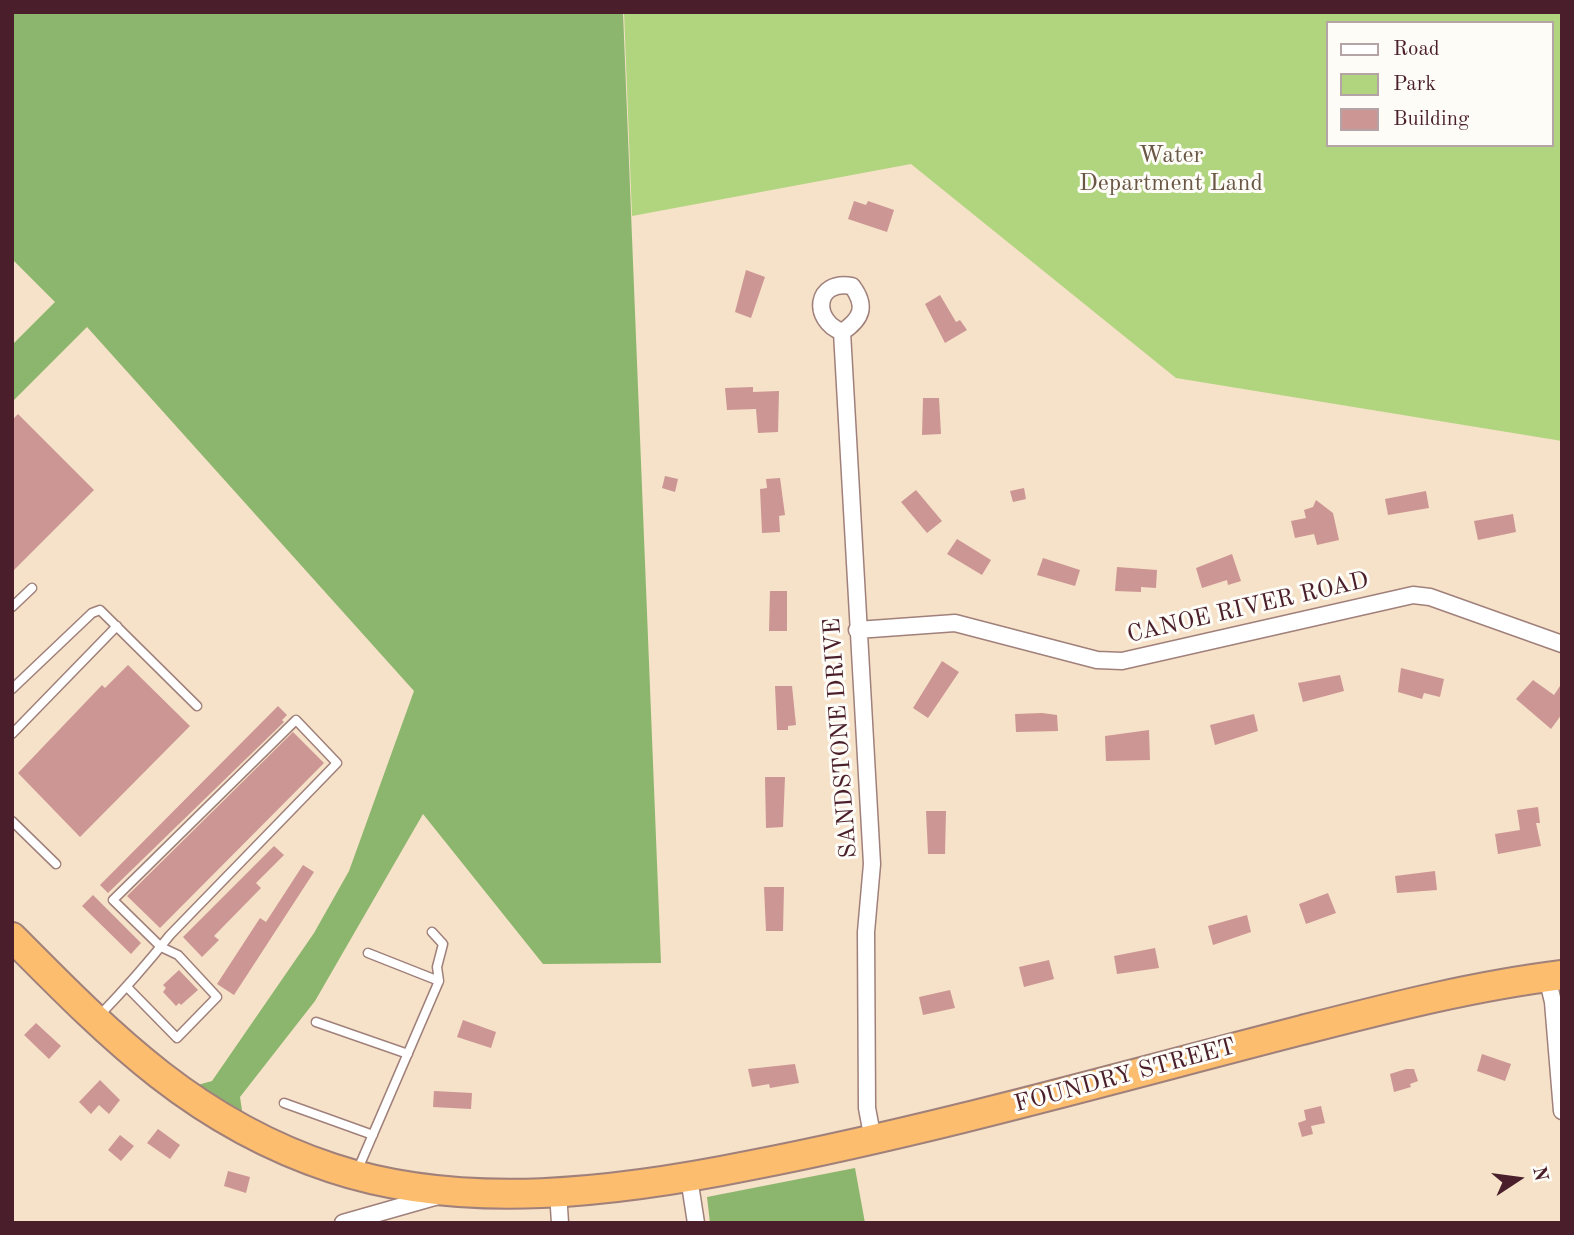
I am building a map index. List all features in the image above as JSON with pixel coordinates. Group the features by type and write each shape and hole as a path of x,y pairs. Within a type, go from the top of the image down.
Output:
{"highway":[{"name":"FOUNDRY STREET","path":"12,937 144,1065 209,1112 304,1158 383,1184 443,1190 558,1192 689,1178 873,1140 1426,997 1554,976"}],"street":[{"name":"SANDSTONE DRIVE","path":"842,332 872,864 866,932 867,1108 873,1140"},
{"name":"CANOE RIVER ROAD","path":"857,630 955,623 1097,660 1122,661 1413,595 1430,597 1562,644"},
{"path":"1554,976 1553,1002 1562,1111"},
{"path":"689,1178 696,1223"},
{"path":"343,1223 439,1196 443,1190"},
{"path":"558,1192 560,1223"}],"lane":[{"path":"12,607 32,587"},
{"path":"12,689 96,611 102,611 197,706"},
{"path":"12,734 117,626"},
{"path":"96,1019 161,947 337,763 296,720 113,900 161,947 178,955 217,997 177,1038 127,987"},
{"path":"12,821 56,864"},
{"path":"356,1175 439,981 437,967 443,944 432,932"},
{"path":"368,953 439,981"},
{"path":"316,1022 408,1054"},
{"path":"284,1103 373,1135"}],"green space":[{"path":"12,12 623,12 661,963 543,964 423,814 315,1001 240,1097 243,1117 190,1087 212,1081 314,933 349,871 414,691 87,327 12,402 12,345 55,302 12,259"},
{"name":"Water Department Land","path":"624,12 1562,12 1562,441 1176,378 911,164 632,216"},
{"path":"855,1168 865,1223 710,1223 707,1197"}],"building":[{"path":"854,201 866,205 868,201 894,210 887,232 848,219"},
{"path":"746,270 765,277 751,318 735,312"},
{"path":"940,295 956,322 960,320 967,330 945,343 925,304"},
{"path":"753,387 753,392 779,391 778,432 758,433 756,409 727,410 725,388"},
{"path":"923,398 939,398 941,434 922,435"},
{"path":"18,414 94,490 12,572 12,420"},
{"path":"665,476 678,479 675,492 662,488"},
{"path":"780,478 785,515 779,516 780,532 762,533 760,489 767,488 766,479"},
{"path":"1024,488 1026,499 1013,502 1010,491"},
{"path":"916,490 942,521 927,533 901,502"},
{"path":"1426,491 1429,508 1388,515 1385,499"},
{"path":"1316,500 1333,513 1339,540 1317,545 1314,534 1295,538 1291,521 1306,518 1304,510 1313,507"},
{"path":"1513,514 1516,532 1478,540 1474,521"},
{"path":"957,539 991,560 982,575 947,554"},
{"path":"1232,554 1241,581 1228,585 1227,580 1202,588 1196,568"},
{"path":"1043,558 1080,570 1075,586 1037,575"},
{"path":"1117,567 1157,570 1156,588 1141,587 1141,592 1115,591"},
{"path":"770,591 787,591 787,631 769,631"},
{"path":"942,661 959,672 928,718 913,708"},
{"path":"128,665 190,726 80,837 18,773 102,685 105,688"},
{"path":"1401,668 1444,679 1440,697 1424,693 1422,699 1398,692"},
{"path":"1340,675 1344,691 1303,702 1298,683"},
{"path":"1533,680 1554,695 1562,683 1562,714 1551,729 1516,699"},
{"path":"775,686 792,686 796,725 788,726 788,730 777,730"},
{"path":"278,706 287,715 282,720 284,722 108,893 100,885"},
{"path":"1015,714 1057,715 1058,731 1016,732"},
{"path":"1254,714 1258,731 1215,745 1210,725"},
{"path":"1149,730 1150,760 1106,761 1105,736"},
{"path":"293,732 324,763 160,928 127,896"},
{"path":"765,777 785,777 783,827 766,828"},
{"path":"1538,807 1540,823 1536,823 1541,846 1498,854 1495,834 1520,830 1517,810"},
{"path":"926,811 946,811 945,854 928,854"},
{"path":"274,846 284,855 256,883 261,888 214,936 219,940 202,957 183,937"},
{"path":"303,865 314,872 234,995 217,984 260,918 266,922"},
{"path":"1435,871 1437,890 1397,893 1395,876"},
{"path":"764,887 784,887 783,931 766,931"},
{"path":"1328,893 1336,913 1306,924 1299,904"},
{"path":"93,895 141,943 131,954 82,906"},
{"path":"1247,915 1251,932 1213,945 1208,926"},
{"path":"1155,948 1159,968 1117,974 1114,956"},
{"path":"1049,960 1054,979 1024,987 1019,967"},
{"path":"179,970 198,990 181,1005 179,1003 176,1006 163,992 166,988 163,985"},
{"path":"950,990 955,1008 923,1015 919,997"},
{"path":"463,1020 496,1032 491,1048 457,1037"},
{"path":"36,1023 61,1046 49,1059 24,1035"},
{"path":"1482,1054 1511,1064 1505,1081 1477,1071"},
{"path":"795,1064 799,1083 770,1088 769,1084 752,1087 748,1069"},
{"path":"1414,1069 1418,1081 1410,1084 1411,1087 1394,1092 1390,1074"},
{"path":"100,1080 120,1100 109,1114 99,1105 91,1114 79,1102"},
{"path":"434,1091 472,1093 471,1109 433,1107"},
{"path":"1321,1106 1325,1123 1311,1126 1313,1134 1302,1137 1298,1123 1306,1120 1304,1110"},
{"path":"158,1129 180,1145 170,1159 147,1143"},
{"path":"120,1135 134,1146 121,1161 108,1150"},
{"path":"228,1171 250,1177 246,1193 224,1186"}]}
